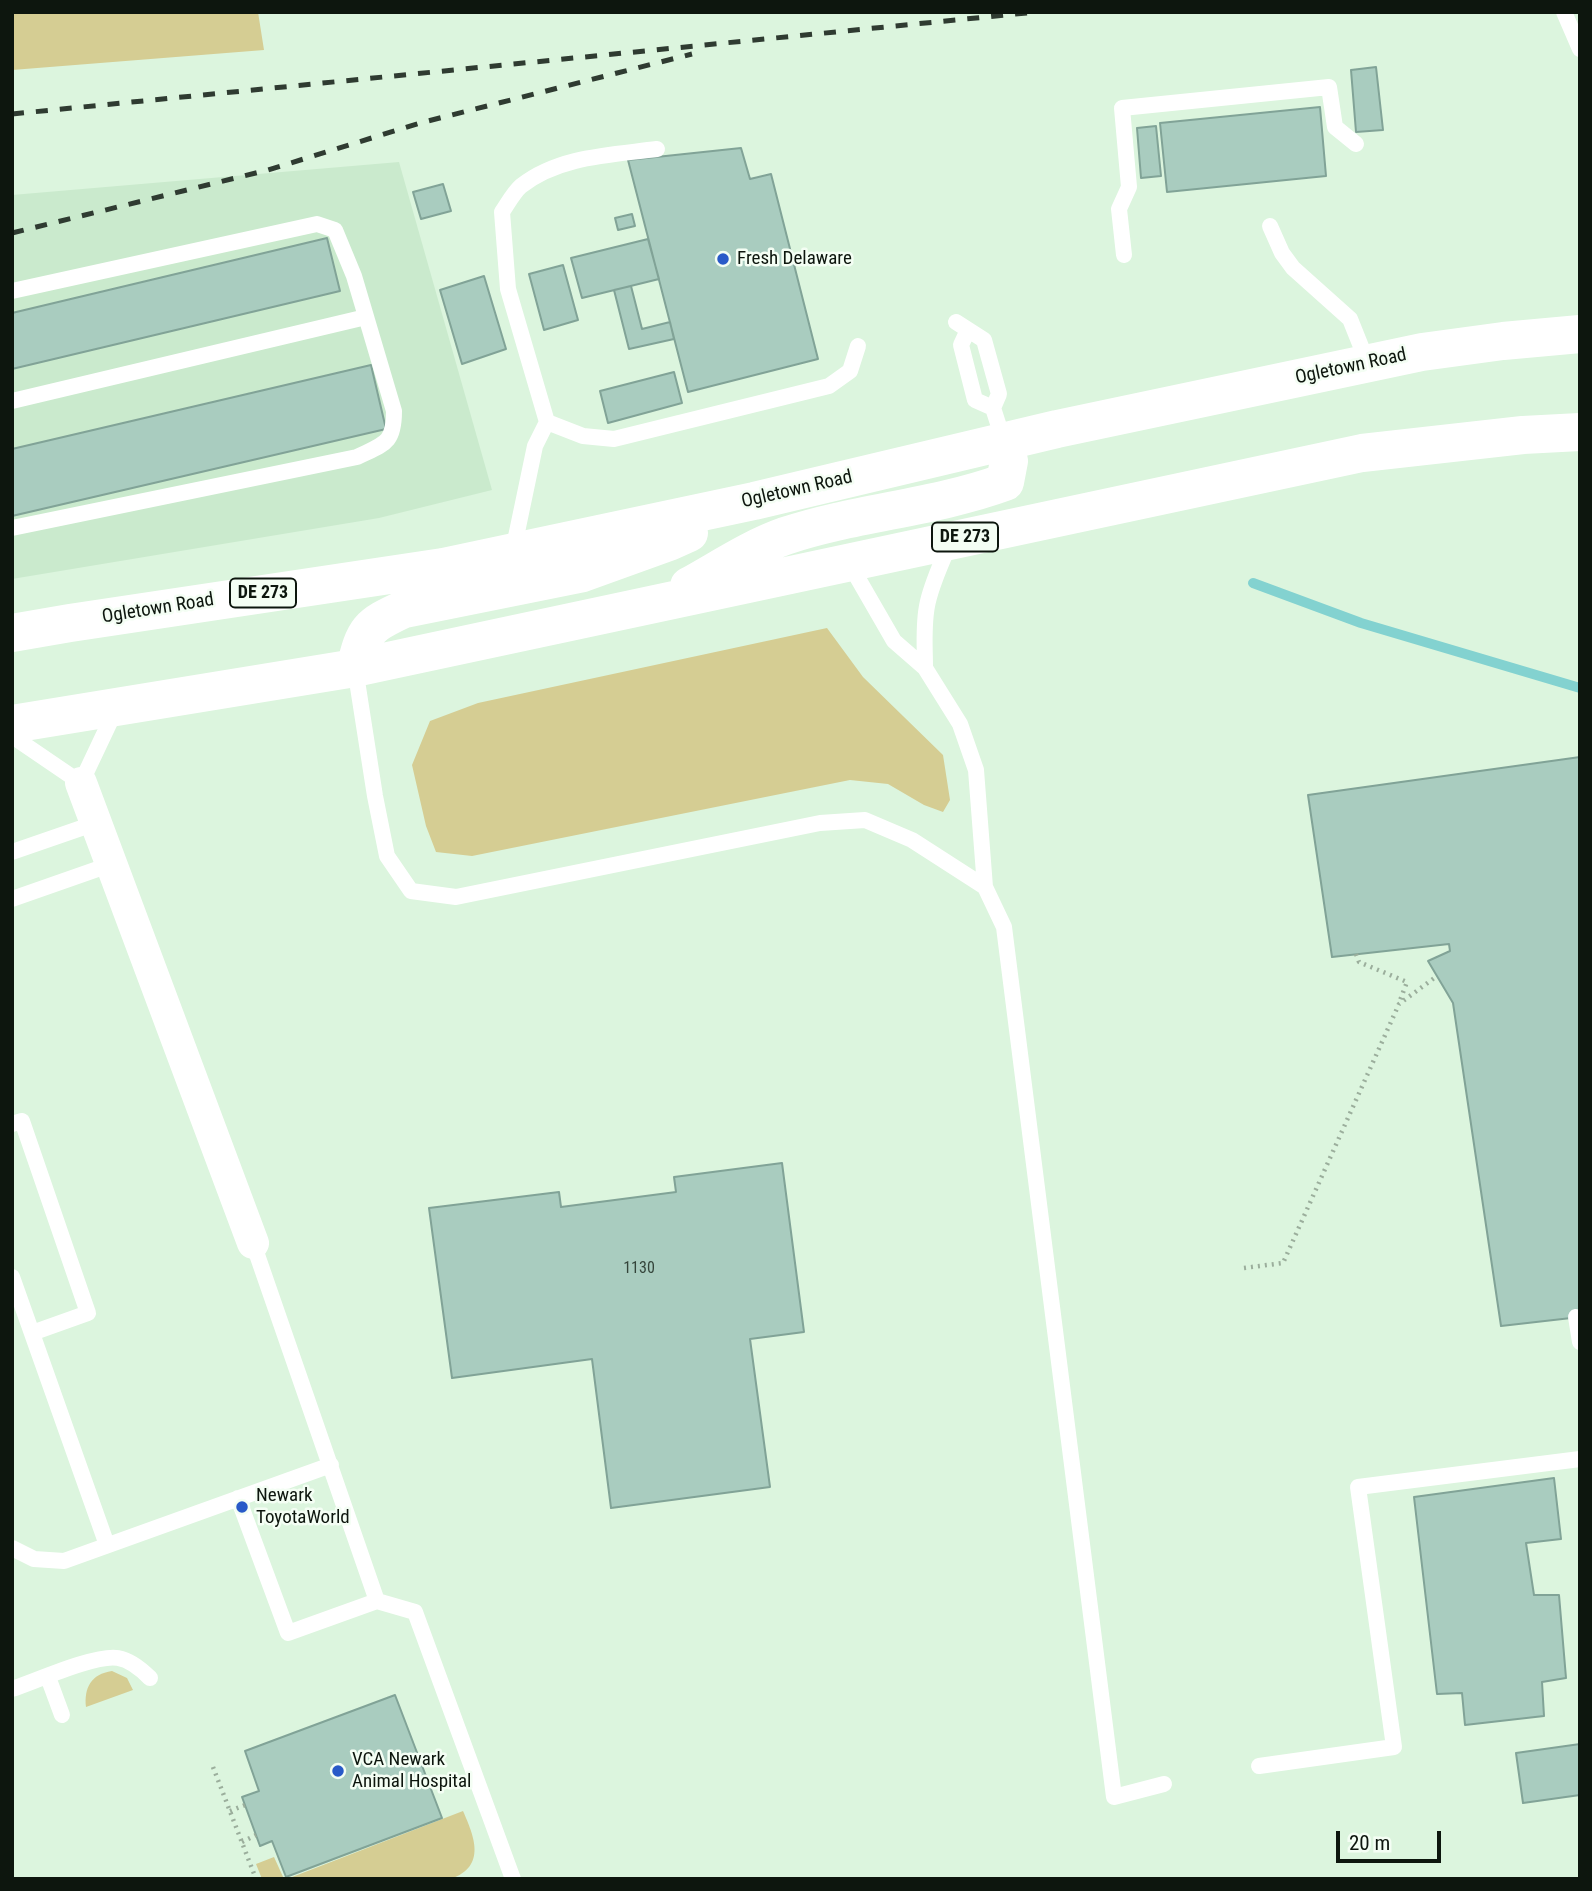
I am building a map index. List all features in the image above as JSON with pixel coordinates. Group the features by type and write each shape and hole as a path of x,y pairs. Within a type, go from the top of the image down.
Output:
{"main road":[{"name":"Ogletown Road","path":"12,633 443,567 754,501 999,425 1368,364 1422,352 1580,334"},
{"path":"659,604 742,556 783,537 853,518 978,492 1005,482 1009,461 999,425"},
{"name":"DE 273","path":"12,724 355,668 1362,453 1523,435 1580,432"},
{"path":"355,668 363,635 383,619 404,609 583,573 670,542 754,501"}],"street":[{"path":"81,783 253,1243"}],"lane":[{"path":"1564,12 1580,49"},
{"path":"1124,255 1119,209 1129,187 1122,107 1329,87 1335,127 1356,144"},
{"path":"513,552 535,446 547,422 508,289 502,212 520,187 552,167 589,158 657,149"},
{"path":"12,291 317,225 335,230 354,276 394,411 394,430 383,444 357,457 12,528"},
{"path":"1270,226 1282,253 1293,268 1350,319 1368,364"},
{"path":"12,401 366,317"},
{"path":"962,326 984,340 999,394 999,425 975,400 961,345 962,326"},
{"path":"547,422 583,436 614,439 829,386 850,370 858,346"},
{"path":"925,668 924,625 927,604 951,540"},
{"path":"849,563 894,640 925,668 960,724 976,770 985,887 1004,928 1114,1797 1164,1784"},
{"path":"355,668 374,796 387,856 411,891 456,897 820,823 865,820 912,840 985,887"},
{"path":"12,736 81,783 117,706"},
{"path":"12,852 96,823"},
{"path":"12,899 111,864"},
{"path":"12,1124 22,1121 88,1313 32,1333"},
{"path":"253,1243 377,1601"},
{"path":"12,1277 107,1545"},
{"path":"1576,1317 1580,1342"},
{"path":"1259,1766 1394,1747 1358,1487 1580,1459"},
{"path":"12,1548 34,1559 64,1561 331,1465"},
{"path":"238,1498 288,1633 377,1601 415,1612 513,1879"},
{"path":"12,1689 92,1661 118,1658 142,1669 150,1678"},
{"path":"48,1677 62,1715"}],"path":[{"path":"1244,1268 1283,1263 1407,982 1359,962 1356,954"},
{"path":"1399,1004 1437,976"},
{"path":"213,1767 256,1879"},
{"path":"230,1811 245,1805"},
{"path":"242,1842 256,1835"}],"shaded area":[{"path":"12,12 258,12 264,50 12,70"},
{"path":"399,162 492,490 379,518 12,579 12,195"},
{"path":"827,628 863,677 943,755 950,800 943,812 924,805 888,784 850,780 472,856 436,852 426,826 412,765 430,721 478,703"},
{"path":"112,1671 127,1678 133,1690 86,1707 86,1694 90,1683 99,1675"},
{"path":"463,1811 474,1840 474,1858 470,1866 451,1879 287,1879"},
{"path":"274,1857 284,1879 262,1879 256,1864"}],"building":[{"path":"1376,67 1383,130 1356,132 1351,70"},
{"path":"1320,107 1326,176 1167,192 1160,123"},
{"path":"1156,126 1161,176 1141,178 1137,128"},
{"name":"Fresh Delaware","path":"741,148 750,179 771,174 818,359 688,392 628,160"},
{"path":"443,184 451,211 421,219 413,192"},
{"path":"632,214 635,226 618,230 615,218"},
{"path":"327,238 340,291 12,369 12,313"},
{"path":"648,239 659,279 582,298 571,258"},
{"path":"563,265 578,320 544,330 529,274"},
{"path":"484,276 506,349 462,364 440,290"},
{"path":"631,286 642,329 670,322 674,339 629,349 614,290"},
{"path":"371,365 386,429 12,516 12,449"},
{"path":"674,372 682,403 608,423 600,391"},
{"path":"1580,757 1580,1317 1501,1326 1453,1003 1428,961 1450,951 1449,944 1332,957 1308,795"},
{"path":"782,1163 804,1332 750,1339 770,1487 611,1508 592,1359 452,1378 429,1208 559,1192 561,1207 676,1192 674,1177"},
{"path":"1554,1478 1561,1539 1526,1543 1534,1595 1559,1595 1566,1678 1542,1682 1544,1716 1465,1725 1462,1693 1437,1694 1414,1497"},
{"name":"VCA Newark Animal Hospital","path":"395,1695 442,1818 286,1877 272,1841 260,1846 242,1797 259,1791 245,1751"},
{"path":"1580,1744 1580,1795 1523,1803 1516,1753"}],"waterway":[{"path":"1253,583 1361,623 1580,688"}],"railway":[{"path":"12,114 1036,12"},
{"path":"12,233 268,170 420,123 692,54"}],"place":[{"name":"Fresh Delaware","path":"723,259"},
{"name":"Newark ToyotaWorld","path":"242,1507"},
{"name":"VCA Newark Animal Hospital","path":"338,1771"}]}
